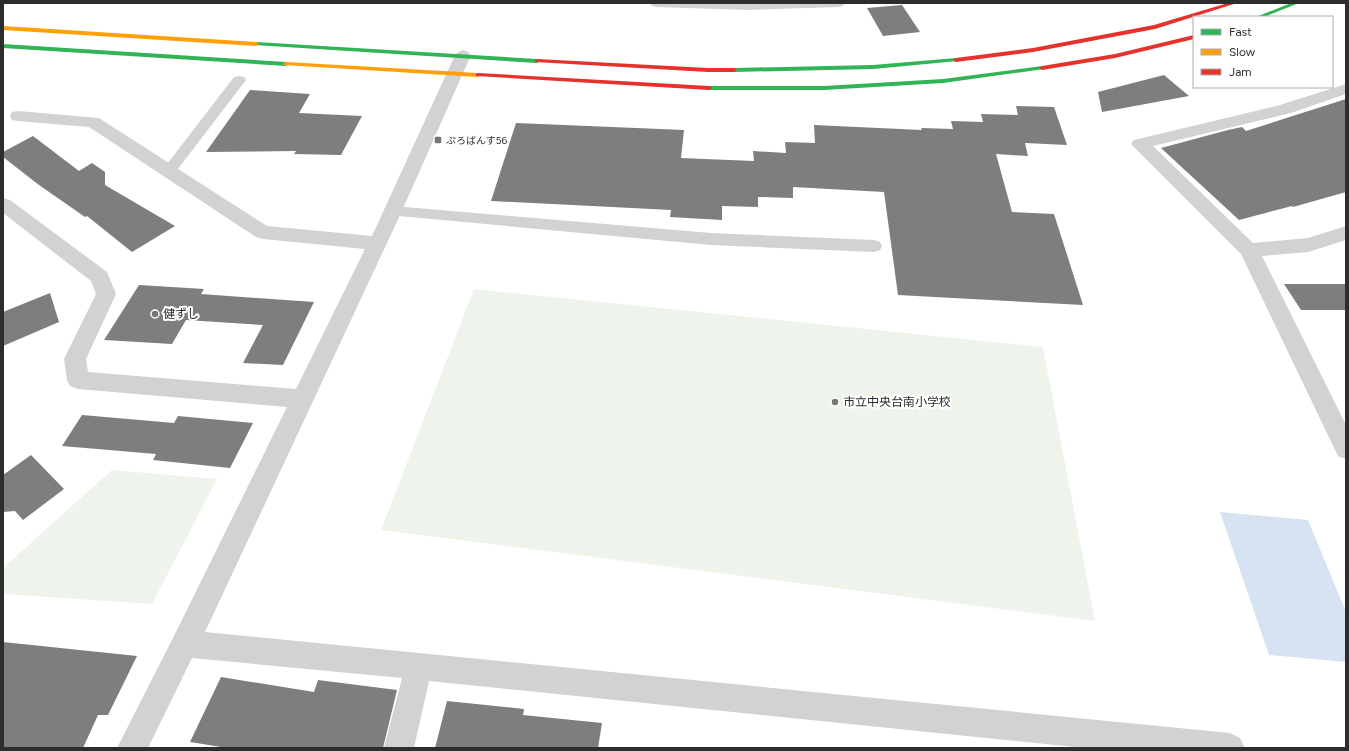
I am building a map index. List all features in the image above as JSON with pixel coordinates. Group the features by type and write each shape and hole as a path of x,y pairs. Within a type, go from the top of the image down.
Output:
{"street":[{"path":"657,3 686,5 798,5 838,3"},
{"path":"3,46 458,65 588,64 708,70 820,69 932,63 1033,50 1155,27 1234,3"},
{"path":"1263,16 1296,3"},
{"path":"3,28 458,65 706,88 824,88 943,81 1115,56 1193,37"},
{"path":"132,748 185,644 377,243 394,211 458,65"},
{"path":"1346,89 1285,110 1140,144 1248,250 1346,449"},
{"path":"18,116 93,122 263,232 377,243"},
{"path":"3,204 100,277 106,294 75,359 78,380 302,399"},
{"path":"1248,250 1308,245 1346,232"},
{"path":"185,644 419,666 1230,748"},
{"path":"399,748 419,666"}],"lane":[{"path":"169,171 239,80"},
{"path":"394,211 711,239 874,246"}],"shaded area":[{"path":"474,289 1043,347 1095,621 381,530"},
{"path":"112,470 217,479 152,604 3,594 3,568"}],"water":[{"path":"1220,512 1308,520 1346,612 1346,662 1269,655"}],"building":[{"path":"902,5 920,32 883,36 867,8"},
{"path":"1164,75 1189,96 1102,112 1098,92"},
{"path":"250,90 310,94 299,113 362,116 341,155 294,154 296,151 206,152"},
{"path":"1346,99 1346,192 1293,207 1292,206 1239,220 1161,148 1242,127 1246,131"},
{"path":"1016,106 1054,107 1067,145 1025,143 1028,156 996,154 1012,212 1054,214 1083,305 898,295 884,192 793,187 793,198 758,197 758,207 722,206 722,220 670,217 671,210 491,201 516,123 684,130 681,158 754,161 753,151 786,153 785,142 815,143 814,125 922,130 921,128 953,129 951,121 983,122 981,114 1018,115"},
{"path":"33,136 79,171 92,163 105,172 105,185 175,226 132,252 87,216 85,217 39,185 3,157 3,152"},
{"path":"1284,284 1346,284 1346,310 1301,310"},
{"path":"139,285 204,289 201,294 314,302 283,365 243,363 263,325 186,320 172,344 104,340"},
{"path":"50,293 59,322 3,346 3,312"},
{"path":"82,415 174,423 178,416 253,423 230,468 153,460 156,454 62,446"},
{"path":"31,455 64,489 23,520 15,511 3,512 3,475"},
{"path":"3,642 137,656 108,715 98,715 83,748 3,748"},
{"path":"221,677 314,692 318,680 397,690 383,748 227,748 190,742"},
{"path":"447,701 524,709 523,715 602,723 598,748 435,748"}],"traffic: fast":[{"path":"1262,16 1296,3"},
{"path":"256,44 537,61"},
{"path":"3,46 286,64"},
{"path":"734,70 873,67 956,60"},
{"path":"709,88 824,88 943,81 1042,68"}],"traffic: slow":[{"path":"3,28 256,44"},
{"path":"286,64 478,75"}],"traffic: jam":[{"path":"956,60 1033,50 1155,27 1234,3"},
{"path":"1042,68 1115,56 1193,37"},
{"path":"537,61 734,70"},
{"path":"478,75 709,88"}],"place":[{"name":"ぷろばんす56","path":"438,140"},
{"name":"健ずし","path":"155,314"},
{"name":"市立中央台南小学校","path":"835,402"}]}
